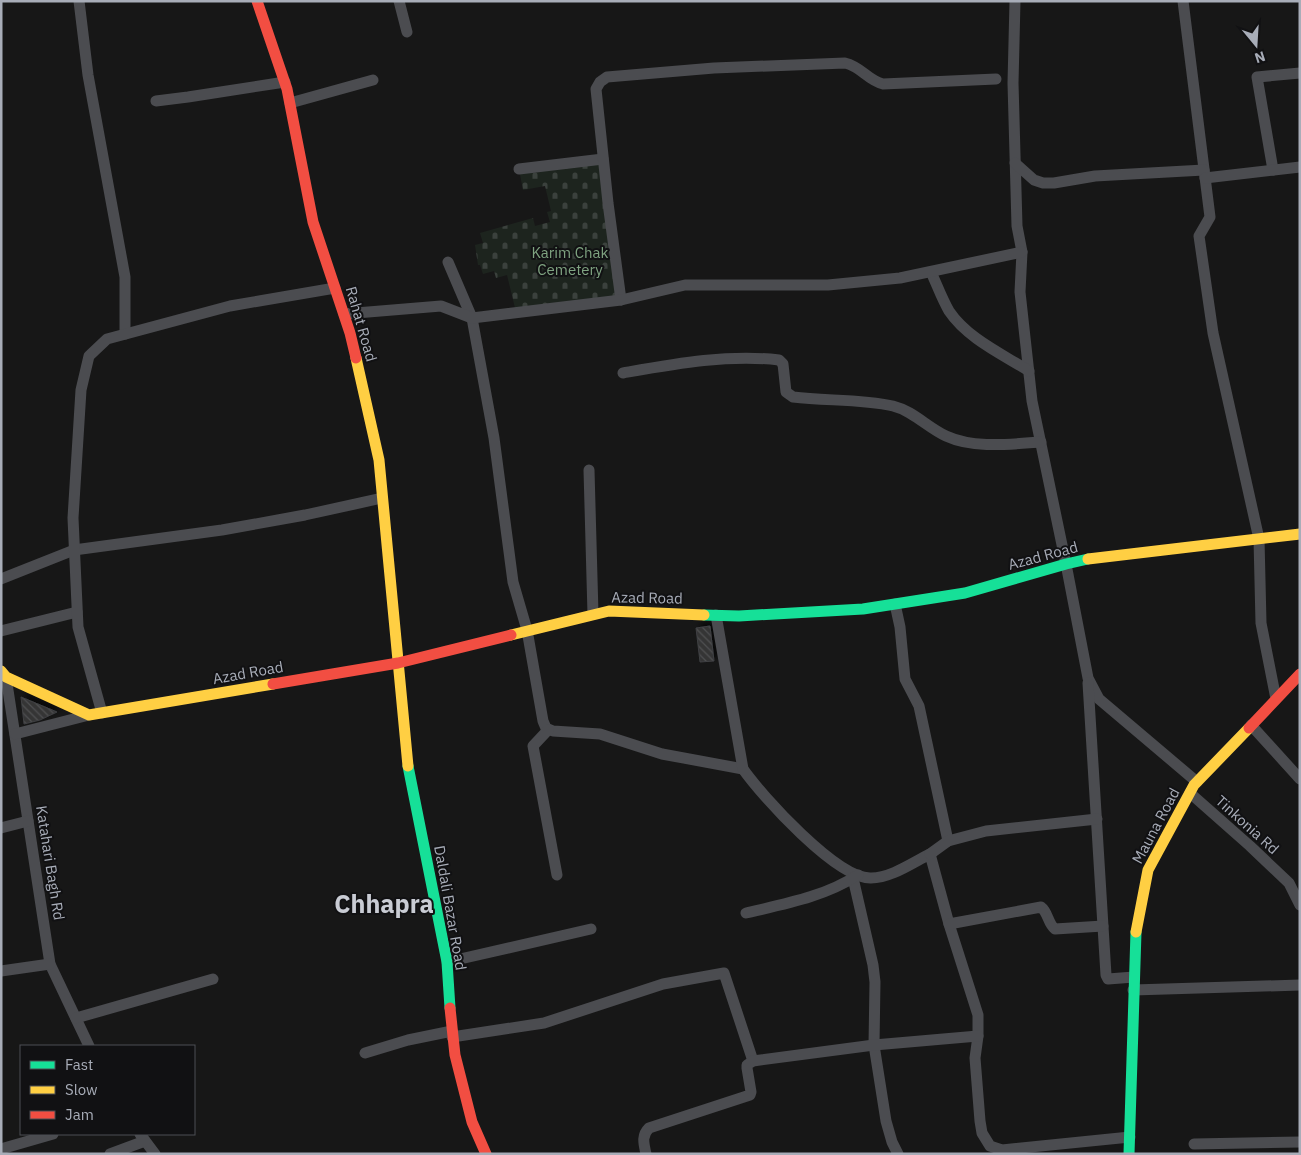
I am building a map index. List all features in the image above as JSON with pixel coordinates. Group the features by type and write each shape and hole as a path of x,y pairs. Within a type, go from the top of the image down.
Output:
{"street":[{"path":"79,1 88,74 125,277 125,334"},
{"name":"Rahat Road","path":"257,1 285,82 313,222 350,333 379,460 398,664"},
{"path":"398,1 407,32"},
{"path":"1015,1 1013,83 1017,226 1022,252 1020,292 1032,401 1088,678 1106,978 1134,977"},
{"path":"1184,1 1210,217 1199,236 1213,333 1259,539 1261,623 1276,699"},
{"path":"621,300 596,89 600,82 607,77 714,68 846,63 856,66 875,82 883,84 996,79"},
{"path":"1273,170 1257,77 1300,73"},
{"path":"290,103 373,80"},
{"path":"156,101 285,82"},
{"path":"519,169 603,159"},
{"path":"1015,163 1034,180 1043,183 1095,176 1205,174 1300,167"},
{"path":"344,314 440,306 472,318 621,300 685,285 828,285 900,278 1022,252"},
{"path":"448,262 472,318 494,438 513,582 527,630 544,721 548,730"},
{"path":"931,272 949,311 960,324 974,336 1029,371"},
{"path":"102,713 78,627 74,550 73,518 81,390 89,356 108,338 230,306 335,288"},
{"path":"623,373 712,360 737,358 779,360 783,364 786,392 793,397 894,406 913,415 945,436 972,442 994,444 1041,442"},
{"path":"589,470 593,614"},
{"path":"1,578 74,550 222,530 305,515 382,498"},
{"name":"Azad Road","path":"89,716 398,664 527,630 609,611 739,616 854,609 964,594 1066,564 1095,558 1300,534"},
{"path":"895,604 900,627 905,679 919,706 948,841"},
{"path":"1,631 78,612"},
{"path":"716,615 743,769 755,787 786,821 855,877 875,982 874,1045 888,1127 898,1154"},
{"name":"Daldali Bazar Road","path":"398,664 409,772 447,962 452,1034 472,1122 486,1154"},
{"path":"4,674 89,716"},
{"name":"Katahari Bagh Rd","path":"4,674 50,964 89,1045"},
{"name":"Mauna Road","path":"1129,1154 1135,934 1148,870 1197,782 1300,674"},
{"path":"1088,678 1098,699 1197,782"},
{"path":"15,734 89,716"},
{"path":"1251,725 1300,779"},
{"path":"548,730 600,734 662,754 743,769"},
{"path":"548,730 534,746 557,875"},
{"name":"Tinkonia Rd","path":"1190,793 1289,883 1300,904"},
{"path":"746,914 820,894 855,877 879,877 930,854 948,841 986,831 1097,818"},
{"path":"1,828 28,821"},
{"path":"930,854 949,924 975,1003 979,1024 975,1058 980,1122 982,1133 990,1146 1002,1150 1130,1137"},
{"path":"949,924 1041,907 1051,926 1055,929 1103,926"},
{"path":"447,962 591,929"},
{"path":"1,971 50,964"},
{"path":"365,1052 408,1040 544,1023 663,984 724,973 753,1061"},
{"path":"76,1018 213,979"},
{"path":"1133,990 1300,985"},
{"path":"646,1154 643,1139 644,1134 649,1128 750,1095 747,1068 753,1061 874,1045 978,1036"},
{"path":"1,1149 50,1135"},
{"path":"110,1154 142,1137 155,1154"},
{"path":"1194,1144 1300,1142"}],"green space":[{"name":"Karim Chak Cemetery","path":"603,159 621,300 516,312 507,275 496,278 494,271 483,274 480,265 478,265 475,245 483,243 480,233 533,218 535,226 550,222 547,212 551,211 545,186 523,190 519,169"}],"building":[{"path":"710,626 714,661 700,662 696,628"},
{"path":"21,697 57,712 40,720 24,724"}],"traffic: fast":[{"path":"704,615 739,616 863,609 965,593 1088,559"},
{"path":"408,766 447,962 450,1008"},
{"path":"1129,1154 1136,932"}],"traffic: slow":[{"path":"356,358 379,460 408,766"},
{"path":"1088,559 1300,534"},
{"path":"511,635 609,611 704,615"},
{"path":"1,671 6,677 89,715 273,684"},
{"path":"1136,932 1148,870 1194,785 1249,728"}],"traffic: jam":[{"path":"257,1 287,89 313,222 350,333 356,358"},
{"path":"273,684 398,663 511,635"},
{"path":"1249,728 1300,674"},
{"path":"450,1008 455,1055 472,1122 486,1154"}],"district":[{"name":"Chhapra","path":"384,904"}]}
